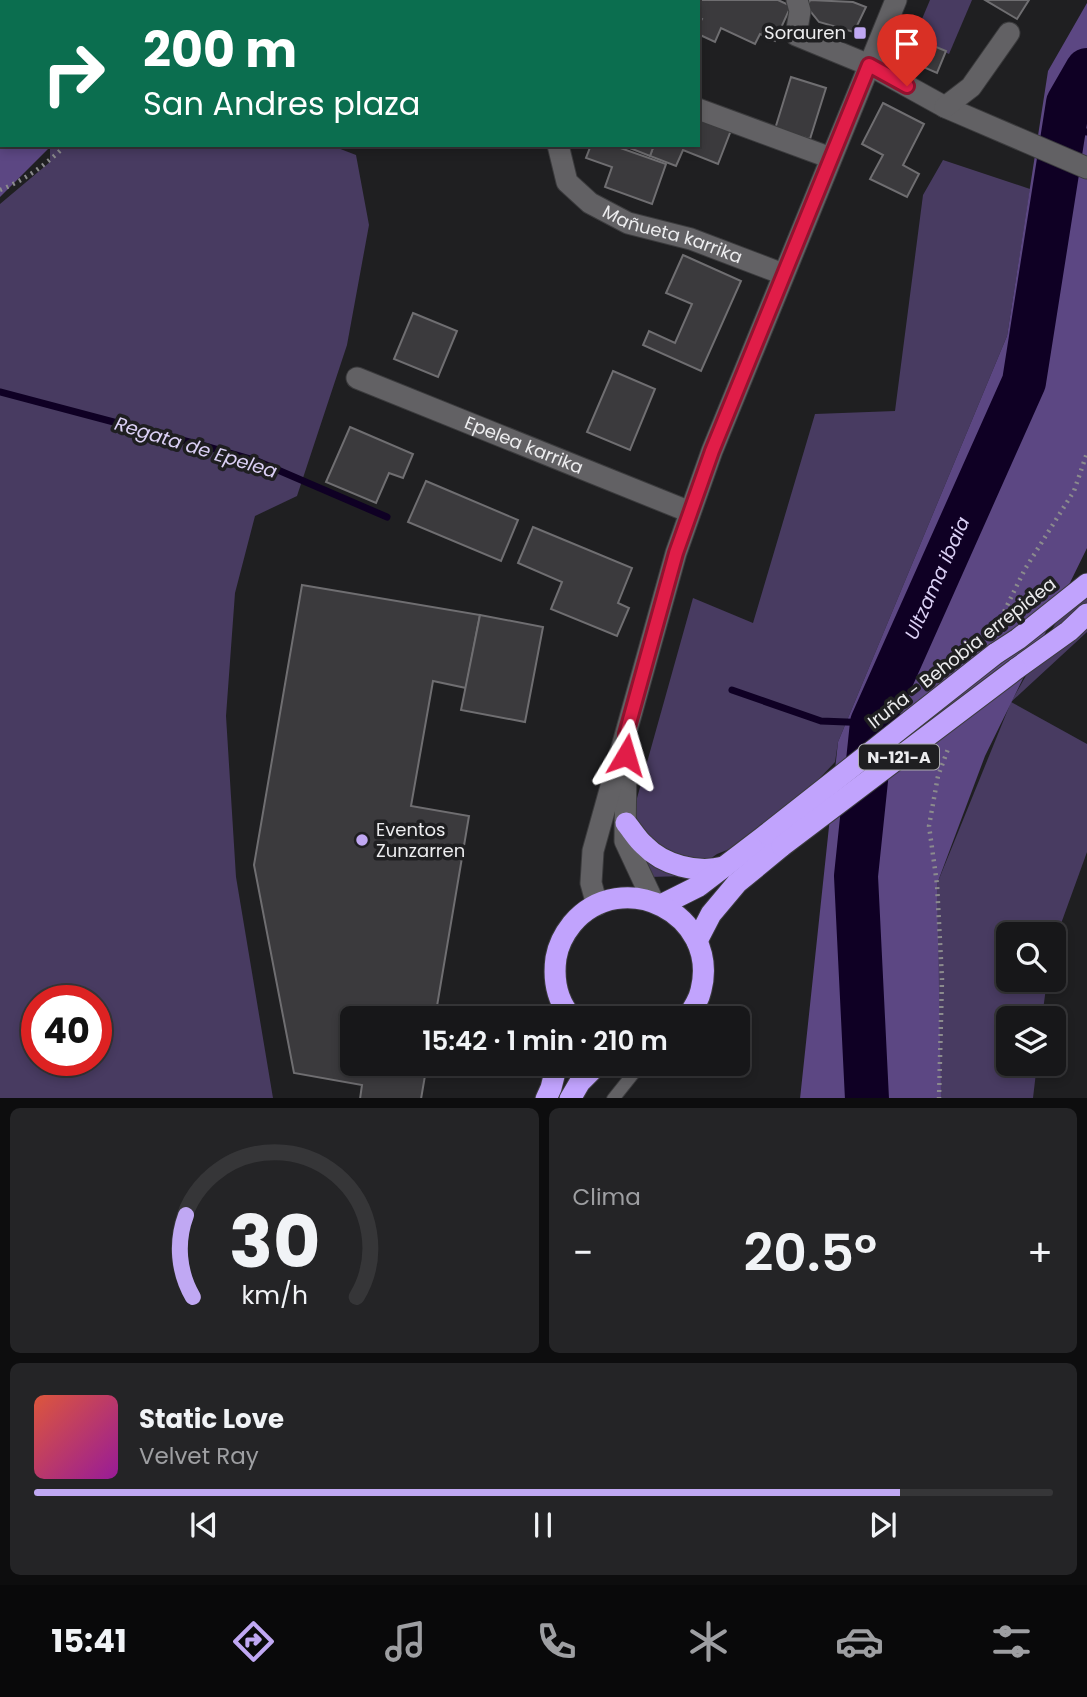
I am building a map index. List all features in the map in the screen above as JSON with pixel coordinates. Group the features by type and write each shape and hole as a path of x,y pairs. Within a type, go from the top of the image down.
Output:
{"highway":[{"name":"Iruña - Behobia errepidea","path":"697,941 711,914 774,840 995,654 1087,584"},
{"name":"Iruña - Behobia errepidea","path":"657,903 699,886 724,867 774,840 1069,631 1087,614"},
{"path":"625,823 645,847 673,864 709,870 724,867"},
{"path":"564,1006 554,972 557,951 566,932 579,916 597,905 634,897 657,903 676,914 688,926 697,941 704,973 694,1006"},
{"path":"546,1098 554,1076"},
{"path":"570,1098 586,1076"}],"street":[{"path":"597,905 591,883 593,851 676,553 712,451 896,0"},
{"path":"798,6 796,35 869,65 946,107 1087,168"},
{"path":"946,107 971,87 1009,33"},
{"path":"700,110 831,158"},
{"path":"558,147 567,182"},
{"path":"567,182 575,147"},
{"name":"Mañueta karrika","path":"567,182 590,204 628,223 691,239 783,274"},
{"name":"Epelea karrika","path":"357,377 690,512"},
{"path":"626,734 625,841 657,903"}],"lane":[{"path":"613,1098 630,1076"}],"path":[{"path":"0,190 50,162 64,147"},
{"path":"996,630 1025,569 1074,491 1087,453"},
{"path":"939,1098 942,979 937,884 929,826 938,776 951,742"}],"shaded area":[{"path":"930,0 972,0 949,54 914,38"},
{"path":"1087,3 1087,548 985,756 937,884 941,1098 800,1098 838,742 1007,336 1048,71"},
{"path":"0,147 50,147 0,197"},
{"path":"50,147 335,147 356,155 369,225 347,345 297,496 255,516 235,593 226,716 236,877 273,1098 0,1098 0,204 50,162"},
{"path":"943,160 1030,189 1007,336 838,742 835,762 767,834 717,854 686,876 649,877 625,841 693,598 753,623 815,414 895,411 923,195"},
{"path":"1087,582 1087,632 1011,702 1058,619"},
{"path":"1011,702 1087,744 1087,852 1062,922 996,922 996,992 1045,992 1044,1006 996,1006 996,1076 1036,1076 1033,1098 939,1098 937,884"}],"building":[{"path":"700,0 778,0 791,6 775,41 760,34 755,44 721,28 715,42 700,35"},
{"path":"810,0 853,2 866,7 854,32 819,22 807,7"},
{"path":"985,0 1029,0 1017,19"},
{"path":"914,38 946,51 937,73 905,59"},
{"path":"791,77 826,88 810,139 775,129"},
{"path":"883,103 924,124 903,165 919,174 907,197 870,179 883,155 862,144"},
{"path":"700,114 733,125 718,164 683,150 676,166 650,156 653,147 700,147"},
{"path":"590,147 618,147 666,164 652,204 605,187 612,167 586,158"},
{"path":"627,147 653,147 650,156"},
{"path":"683,255 741,281 701,371 643,345 649,331 675,343 692,304 666,293"},
{"path":"413,313 457,331 438,377 394,359"},
{"path":"613,371 655,389 630,450 587,432"},
{"path":"350,427 413,454 403,478 389,473 376,503 326,482"},
{"path":"426,481 518,520 501,561 408,522"},
{"path":"533,527 632,568 618,603 629,608 617,636 551,609 562,582 518,563"},
{"name":"Eventos Zunzarren","path":"302,585 480,615 466,688 433,681 411,806 469,816 437,1006 340,1006 340,1076 425,1076 421,1098 360,1098 362,1085 294,1073 254,865"},
{"path":"480,615 543,627 525,722 461,710"}],"waterway":[{"name":"Ultzama ibaia","path":"867,1098 856,876 872,723 1024,382 1068,103 1087,70"},
{"path":"1065,127 1087,132"},
{"name":"Regata de Epelea","path":"0,392 257,461 387,517"},
{"name":"Regata de Epelea","path":"732,690 821,721 872,723"}],"place":[{"name":"Sorauren","path":"860,33"},
{"name":"Eventos Zunzarren","path":"362,840"}],"route":[{"path":"626,755 626,734 676,553 712,451 869,65 907,86"}]}
